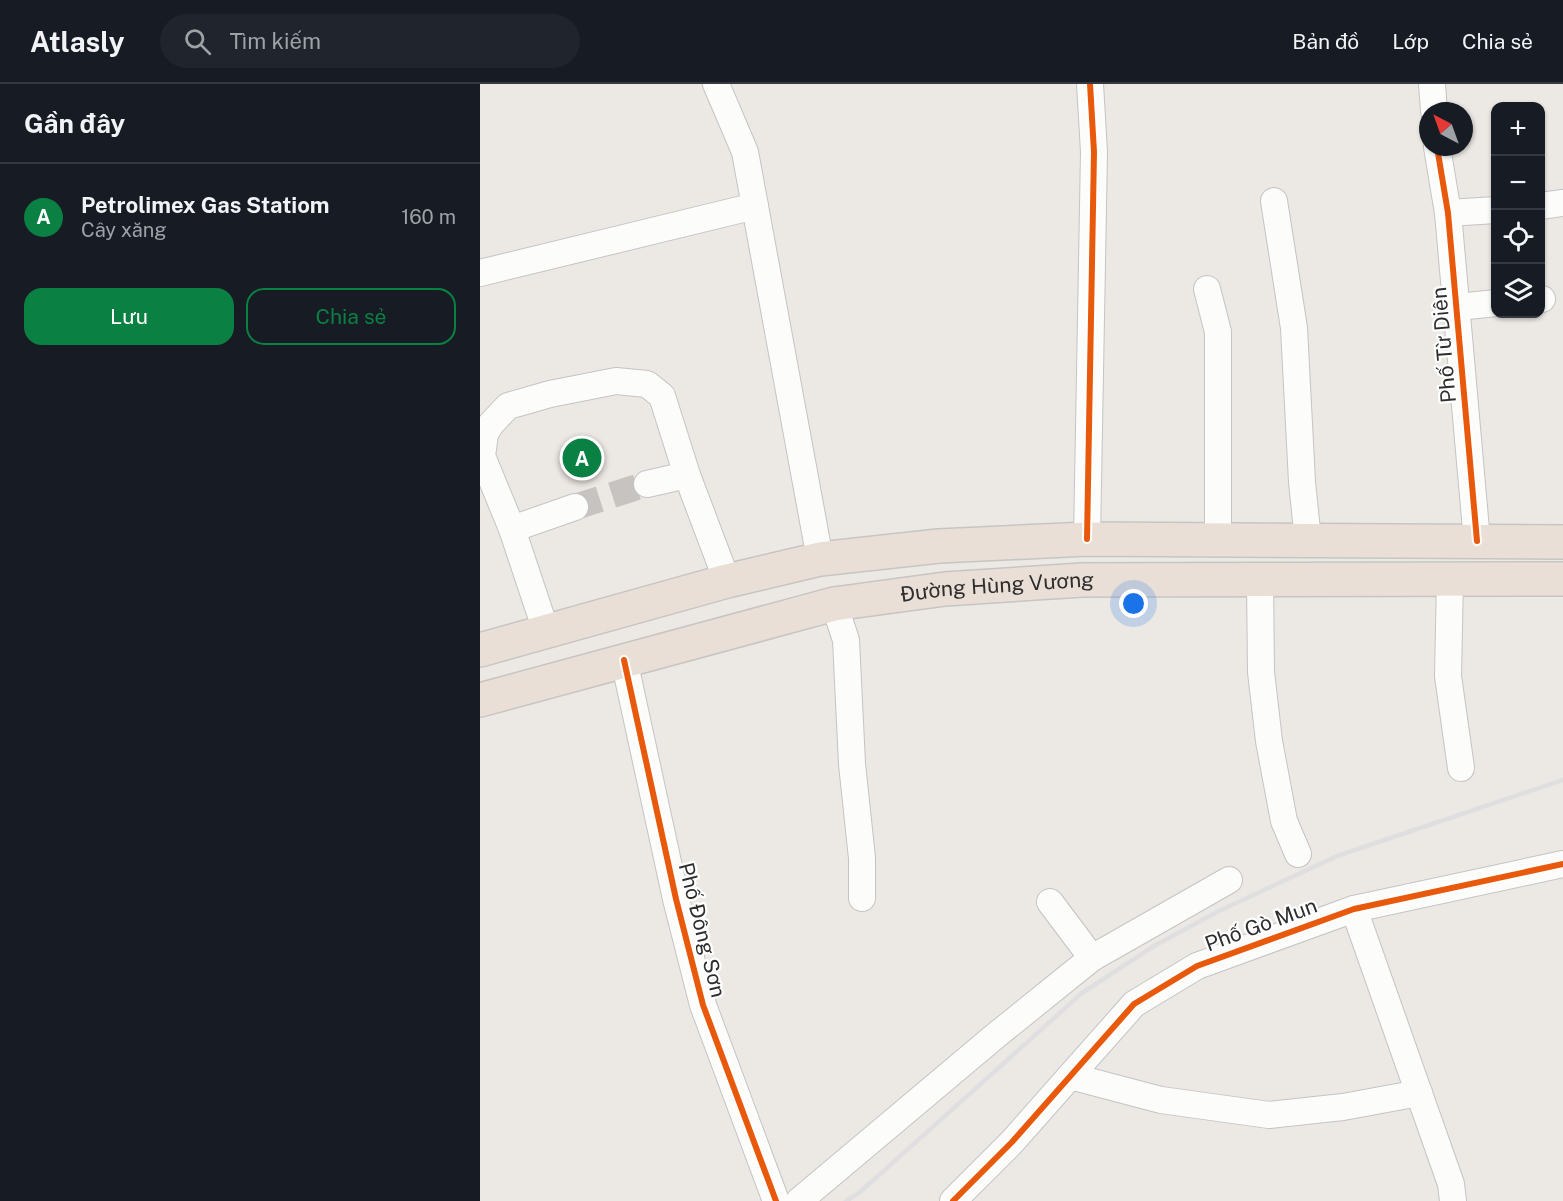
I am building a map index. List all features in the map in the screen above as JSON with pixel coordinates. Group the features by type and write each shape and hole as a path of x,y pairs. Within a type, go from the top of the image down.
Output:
{"highway":[{"name":"Đường Hùng Vương","path":"480,650 727,581 820,559 939,546 1087,539 1563,542"},
{"name":"Đường Hùng Vương","path":"480,700 834,604 945,589 1082,580 1563,579"}],"street":[{"path":"716,84 745,152 820,559"},
{"path":"1087,539 1094,152 1090,84"},
{"path":"1432,84 1433,102"},
{"name":"Phố Từ Diên","path":"1438,156 1448,213 1458,307 1477,541"},
{"path":"1274,201 1294,328 1302,482 1308,540"},
{"path":"1545,205 1563,203"},
{"path":"480,273 755,206"},
{"path":"1448,213 1491,210"},
{"path":"1207,289 1218,332 1218,540"},
{"path":"1458,307 1491,304"},
{"path":"546,631 512,529 482,456 485,434 508,406 540,397 616,381 647,384 662,396 687,475 727,581"},
{"path":"647,484 687,475"},
{"path":"512,529 575,507"},
{"path":"1450,578 1448,676 1461,768"},
{"path":"1260,579 1261,672 1269,741 1284,821 1298,854"},
{"path":"834,604 846,640 852,764 862,858 862,898"},
{"name":"Phố Đông Sơn","path":"624,660 676,899 703,1005 776,1201"},
{"name":"Phố Gò Mun","path":"953,1201 1012,1142 1134,1004 1197,966 1354,909 1563,864"},
{"path":"800,1201 994,1037 1092,958 1229,880"},
{"path":"1050,902 1092,958"},
{"path":"1354,909 1451,1184 1453,1201"},
{"path":"1070,1076 1161,1100 1269,1115 1343,1107 1419,1093"}],"tunnel":[{"path":"575,507 647,484"}],"railway":[{"path":"846,1201 859,1193 1082,993 1154,946 1219,911 1337,856 1563,780"}],"cycle path":[{"path":"1087,539 1094,152 1090,84"},
{"path":"1438,156 1448,213 1477,541"},
{"path":"624,660 676,899 703,1005 776,1201"},
{"path":"953,1201 1012,1142 1134,1004 1197,966 1354,909 1563,864"}],"place":[{"name":"Petrolimex Gas Statiom","path":"582,458"}]}
